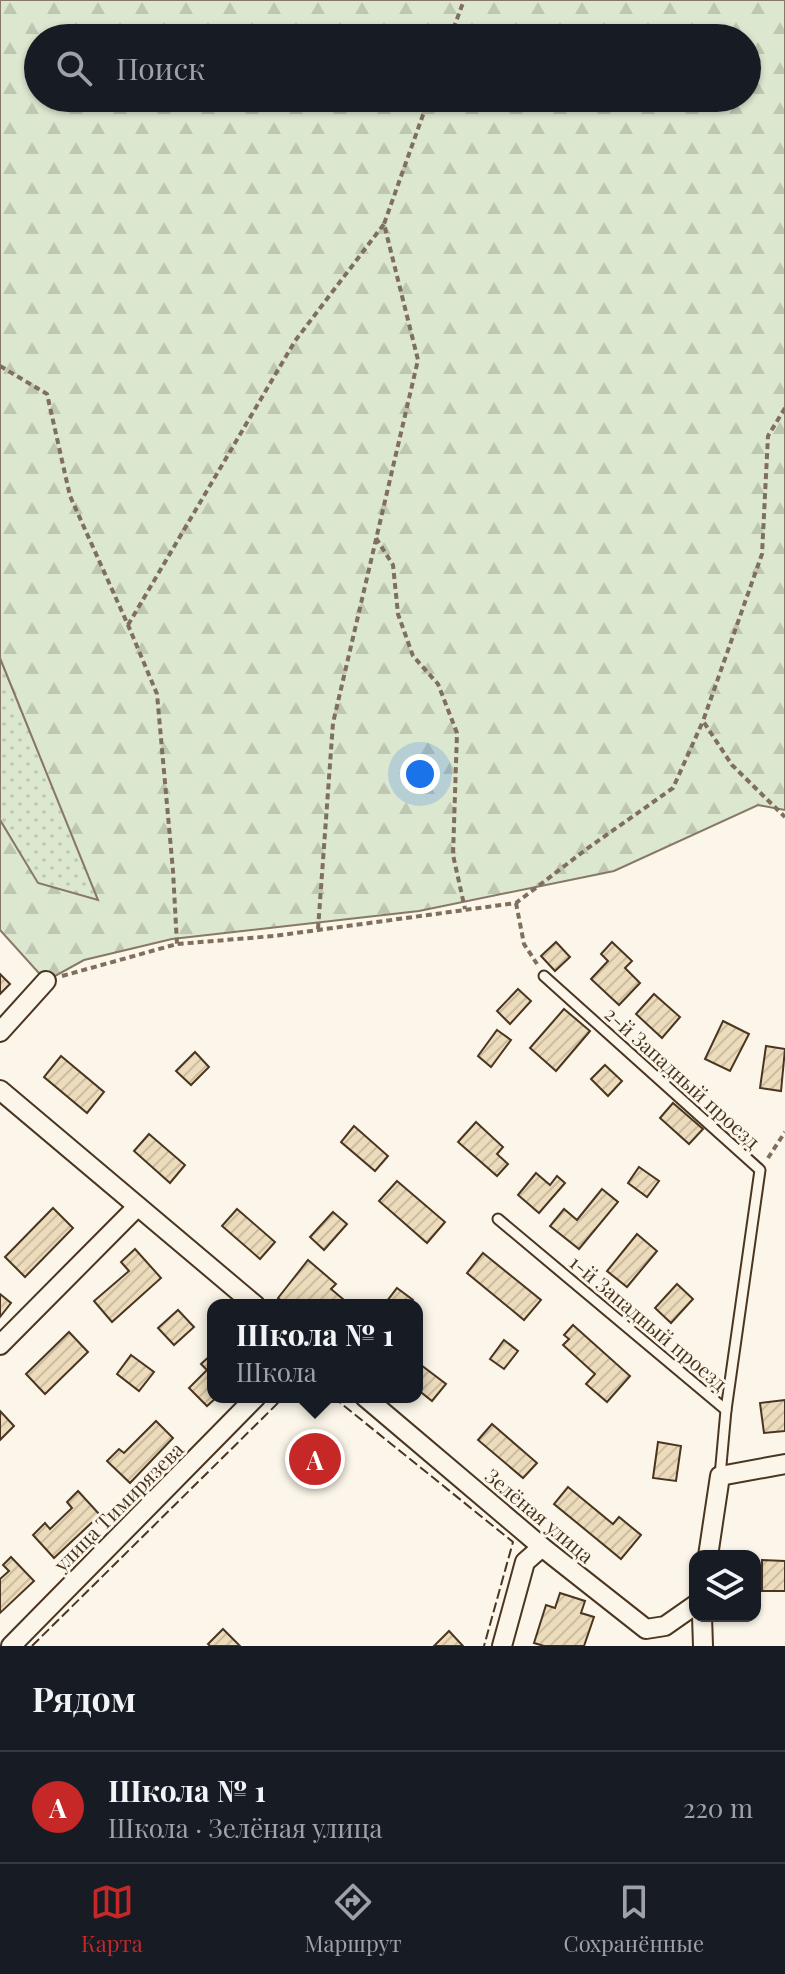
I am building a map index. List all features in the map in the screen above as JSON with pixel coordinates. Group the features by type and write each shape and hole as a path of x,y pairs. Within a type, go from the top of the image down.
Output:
{"street":[{"path":"0,1032 46,981"},
{"path":"0,1090 248,1299"},
{"path":"0,1345 137,1207"},
{"name":"улица Тимирязева","path":"11,1646 250,1403"},
{"name":"Зелёная улица","path":"372,1403 542,1547 646,1629 665,1626 689,1609"},
{"path":"709,1550 720,1476 785,1464"},
{"path":"502,1646 525,1562 542,1547"},
{"path":"702,1622 703,1646"}],"lane":[{"name":"2-й Западный проезд","path":"544,976 760,1170 726,1410"},
{"name":"1-й Западный проезд","path":"498,1219 726,1410 720,1476"}],"path":[{"path":"455,24 464,0"},
{"path":"128,625 295,341 384,224 424,112"},
{"path":"318,929 333,723 418,360 384,224"},
{"path":"0,366 47,394 70,496 157,694 177,944"},
{"path":"46,981 177,944 274,936 516,903 673,788 703,721 762,554 768,436 785,408"},
{"path":"376,538 393,565 398,614 413,656 438,684 457,733 453,855 465,909"},
{"path":"703,721 732,765 785,817"},
{"path":"516,903 524,944 544,976"},
{"path":"760,1170 785,1132"}],"green space":[{"path":"0,0 785,0 785,810 758,805 614,871 419,911 172,939 84,960 46,981 0,930 0,820 38,883 98,900 0,658"},
{"path":"0,658 99,901 37,883 0,820"}],"building":[{"path":"556,942 570,957 555,971 541,956"},
{"path":"612,942 632,961 625,968 640,983 619,1005 591,979 608,961 601,954"},
{"path":"0,974 10,984 0,994"},
{"path":"518,989 531,1001 510,1024 497,1011"},
{"path":"654,994 680,1017 662,1038 636,1014"},
{"path":"564,1009 590,1031 556,1071 530,1048"},
{"path":"723,1021 749,1034 730,1071 705,1059"},
{"path":"497,1030 511,1040 491,1067 478,1056"},
{"path":"766,1046 785,1049 781,1091 760,1088"},
{"path":"195,1052 209,1067 191,1085 176,1071"},
{"path":"61,1056 104,1092 87,1113 44,1077"},
{"path":"605,1065 622,1081 608,1096 591,1079"},
{"path":"673,1103 703,1129 689,1144 660,1118"},
{"path":"476,1122 503,1147 497,1154 508,1164 497,1176 458,1142"},
{"path":"354,1126 388,1156 375,1171 341,1142"},
{"path":"149,1134 185,1165 170,1183 134,1151"},
{"path":"639,1167 659,1181 647,1197 628,1183"},
{"path":"536,1173 550,1185 557,1176 565,1183 539,1213 518,1195"},
{"path":"397,1181 445,1222 427,1243 379,1201"},
{"path":"602,1189 618,1202 579,1249 550,1226 564,1209 577,1220"},
{"path":"53,1208 73,1228 25,1277 5,1257"},
{"path":"237,1209 275,1242 260,1259 222,1226"},
{"path":"333,1212 347,1224 324,1250 310,1237"},
{"path":"637,1234 657,1251 627,1287 607,1271"},
{"path":"135,1249 161,1278 112,1322 94,1301 129,1271 121,1262"},
{"path":"483,1253 541,1300 524,1320 467,1273"},
{"path":"308,1260 336,1284 331,1289 343,1299 279,1299"},
{"path":"677,1284 693,1299 671,1323 655,1308"},
{"path":"397,1288 412,1299 389,1299"},
{"path":"0,1294 11,1303 0,1317"},
{"path":"178,1310 194,1327 174,1345 158,1328"},
{"path":"573,1325 630,1376 607,1402 586,1384 595,1374 563,1345 569,1339 564,1335"},
{"path":"69,1332 88,1352 45,1394 26,1374"},
{"path":"504,1340 518,1351 504,1369 490,1359"},
{"path":"131,1355 154,1372 139,1391 117,1374"},
{"path":"423,1367 446,1384 432,1401 423,1394"},
{"path":"207,1370 207,1403 210,1403 207,1406 189,1388"},
{"path":"785,1400 785,1431 764,1433 760,1403"},
{"path":"0,1411 14,1426 0,1440"},
{"path":"156,1421 173,1438 130,1483 107,1461 119,1449 124,1453"},
{"path":"492,1424 537,1463 523,1478 478,1440"},
{"path":"658,1442 681,1446 676,1481 653,1478"},
{"path":"568,1487 613,1524 619,1517 641,1535 621,1559 554,1504"},
{"path":"78,1491 100,1515 54,1558 33,1535 45,1523 50,1529 72,1508 67,1502"},
{"path":"11,1557 34,1581 0,1613 0,1579 9,1571 3,1565"},
{"path":"762,1560 785,1561 785,1591 762,1591"},
{"path":"560,1593 585,1601 581,1613 594,1617 584,1646 534,1643 546,1605 555,1608"},
{"path":"223,1629 240,1646 208,1644"},
{"path":"449,1631 463,1646 434,1646"}],"fence":[{"path":"32,1646 278,1403"},
{"path":"340,1403 513,1542 484,1646"}],"place":[{"name":"Школа № 1","path":"315,1459"}]}
